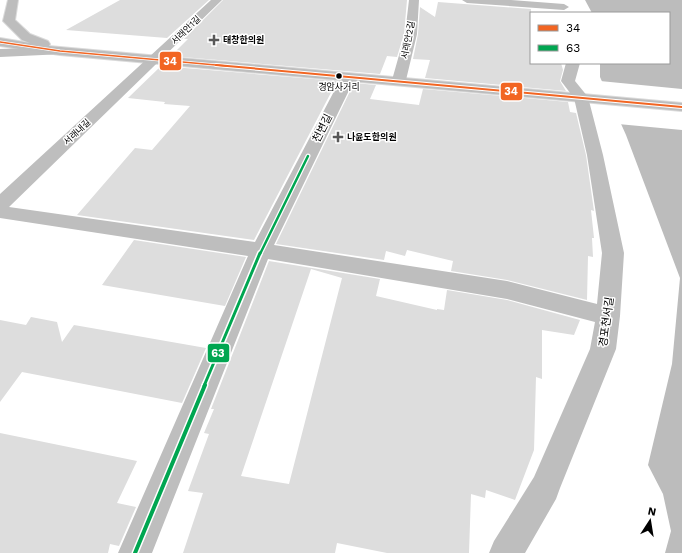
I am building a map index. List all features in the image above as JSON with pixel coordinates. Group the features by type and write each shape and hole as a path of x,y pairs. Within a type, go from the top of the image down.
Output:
{"main road":[{"path":"0,4 7,0"},
{"path":"13,0 9,21 26,37 60,51"},
{"path":"0,42 60,51 348,78 399,80 682,107"}],"street":[{"name":"서래안1길","path":"155,59 217,0"},
{"name":"서래안2길","path":"399,80 411,34 414,0"},
{"path":"467,0 564,7"},
{"path":"0,53 60,51"},
{"name":"서래내길","path":"0,205 155,59"},
{"path":"573,64 568,81 587,98"},
{"name":"천변길","path":"134,553 261,250 348,78"},
{"name":"경포천서길","path":"506,553 546,488 603,349 608,316 613,253 595,156 587,98"},
{"path":"0,212 261,250 507,290 608,316"}],"shaded area":[{"path":"585,0 682,0 682,553 665,553 671,531 663,494 648,465 672,364 680,278 626,135 600,77 600,64 670,64 670,12 591,12"}],"pier":[{"path":"600,81 682,89 682,130 618,124"}],"building":[{"path":"120,0 209,0 167,38 66,30"},
{"path":"223,0 407,0 404,34 397,57 387,56 380,74 171,56 188,39 184,39"},
{"path":"438,2 531,9 530,64 561,64 563,70 560,81 566,91 425,78 430,60 413,59 418,34 420,7 435,17"},
{"path":"161,66 337,81 254,240 77,215 135,148 152,150 190,106 164,104 165,102 128,98"},
{"path":"354,83 376,85 370,99 419,105 423,89 568,102 570,112 576,113 586,155 594,211 591,210 594,238 592,238 593,257 588,256 587,300 507,280 451,271 453,261 407,250 405,256 386,251 384,260 276,244"},
{"path":"134,240 246,257 225,306 102,285"},
{"path":"269,261 380,279 376,296 437,310 444,310 447,290 507,300 580,320 574,335 542,330 542,379 536,377 534,450 515,500 486,490 485,498 471,494 469,553 387,553 337,543 335,553 183,553 203,493 188,491 209,434 204,433 214,409 211,409","holes":["311,269 342,278 289,484 241,476"]},
{"path":"31,317 57,322 62,342 74,325 206,348 182,403 22,372 0,402 0,320 26,325"},
{"path":"0,433 137,461 117,503 136,507 119,546 110,544 108,553 0,553"}],"transit line":[{"name":"34","path":"0,42 60,51 682,107"},
{"name":"63","path":"135,553 261,250 308,156"}],"place":[{"name":"태창한의원","path":"214,40"},
{"name":"경암사거리","path":"339,76"},
{"name":"나윤도한의원","path":"338,137"}]}
